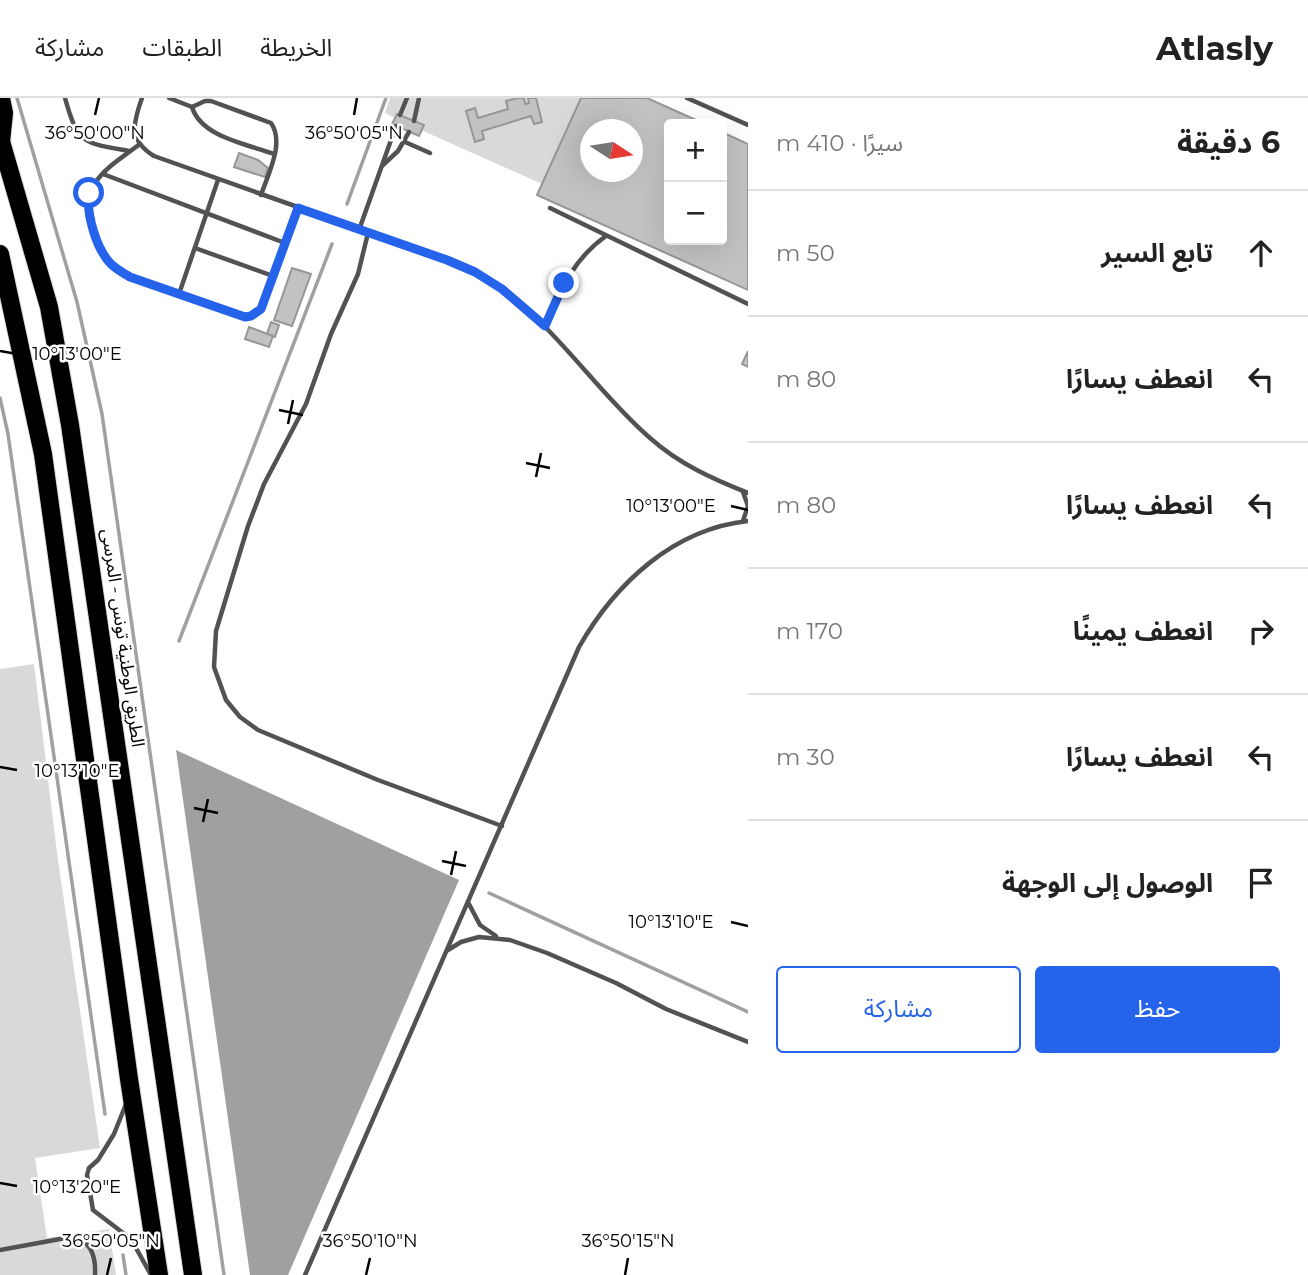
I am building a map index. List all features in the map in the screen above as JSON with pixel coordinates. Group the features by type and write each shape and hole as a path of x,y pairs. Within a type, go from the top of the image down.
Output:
{"highway":[{"name":"الطريق الوطنية تونس - المرسى","path":"1,98 4,113 1,140 49,307 70,425 193,1275"},
{"path":"0,254 43,454 159,1275"}],"lane":[{"path":"65,98 73,126 80,136 93,144 130,152"},
{"path":"142,98 134,125 140,144 154,156 447,260 475,272 502,289 545,326 651,439 698,471 745,492 748,506 746,521 685,540 634,574 594,620 579,647 305,1275"},
{"path":"169,98 192,107 198,121 209,130 274,154"},
{"path":"400,115 407,98"},
{"path":"414,121 419,98"},
{"path":"687,98 748,125"},
{"path":"192,107 211,101 265,119 275,129 277,136 274,154 261,195"},
{"path":"359,230 396,126"},
{"path":"382,165 405,142 409,132"},
{"path":"405,142 430,153"},
{"path":"140,144 94,182 87,205 102,251 109,262 130,277 245,317 251,316 261,309 298,208"},
{"path":"102,174 285,243"},
{"path":"179,294 218,180"},
{"path":"550,208 748,304"},
{"path":"368,233 358,274 331,334 309,396 264,485 248,526 215,631 214,667 226,700 240,717 258,730 378,780 502,826"},
{"path":"545,326 570,271 587,251 607,236"},
{"path":"195,248 273,276"},
{"path":"468,903 480,925 500,937 547,953 616,983 666,1009 748,1042"},
{"path":"448,950 468,940 500,937"},
{"path":"130,1079 126,1104 114,1134 98,1160 89,1168 87,1175 93,1210 131,1239 151,1275"},
{"path":"0,1250 71,1237 80,1238 89,1246 94,1256 95,1275"}],"shaded area":[{"path":"390,98 581,98 542,184 421,130 423,125 397,114 395,118 385,113"},
{"path":"34,664 57,853 100,1148 35,1158 47,1238 109,1229 116,1275 0,1275 0,669"},
{"path":"176,750 459,880 288,1275 250,1275"}],"building":[{"path":"524,98 525,104 529,103 528,98 536,98 542,122 534,124 531,116 482,131 484,139 475,142 466,111 475,108 478,118 508,109 506,101"},
{"path":"581,98 647,98 694,119 664,119 664,245 727,245 727,134 748,144 748,290 537,195"},
{"path":"397,114 424,125 419,136 392,124"},
{"path":"239,153 258,160 268,168 265,177 234,167"},
{"path":"292,268 311,274 292,326 274,320"},
{"path":"271,322 279,325 275,337 267,334"},
{"path":"249,327 273,336 269,347 245,339"},
{"path":"748,351 748,367 742,364"}],"waterway":[{"path":"17,98 77,302 102,414 224,1275"},
{"path":"347,204 386,98"},
{"path":"179,641 332,244"},
{"path":"0,398 8,434 105,1114"},
{"path":"489,893 748,1012"},
{"path":"123,1255 126,1275"}],"route":[{"path":"89,193 89,216 102,251 119,271 245,317 261,309 298,208 475,272 502,289 545,326 564,283"}]}
